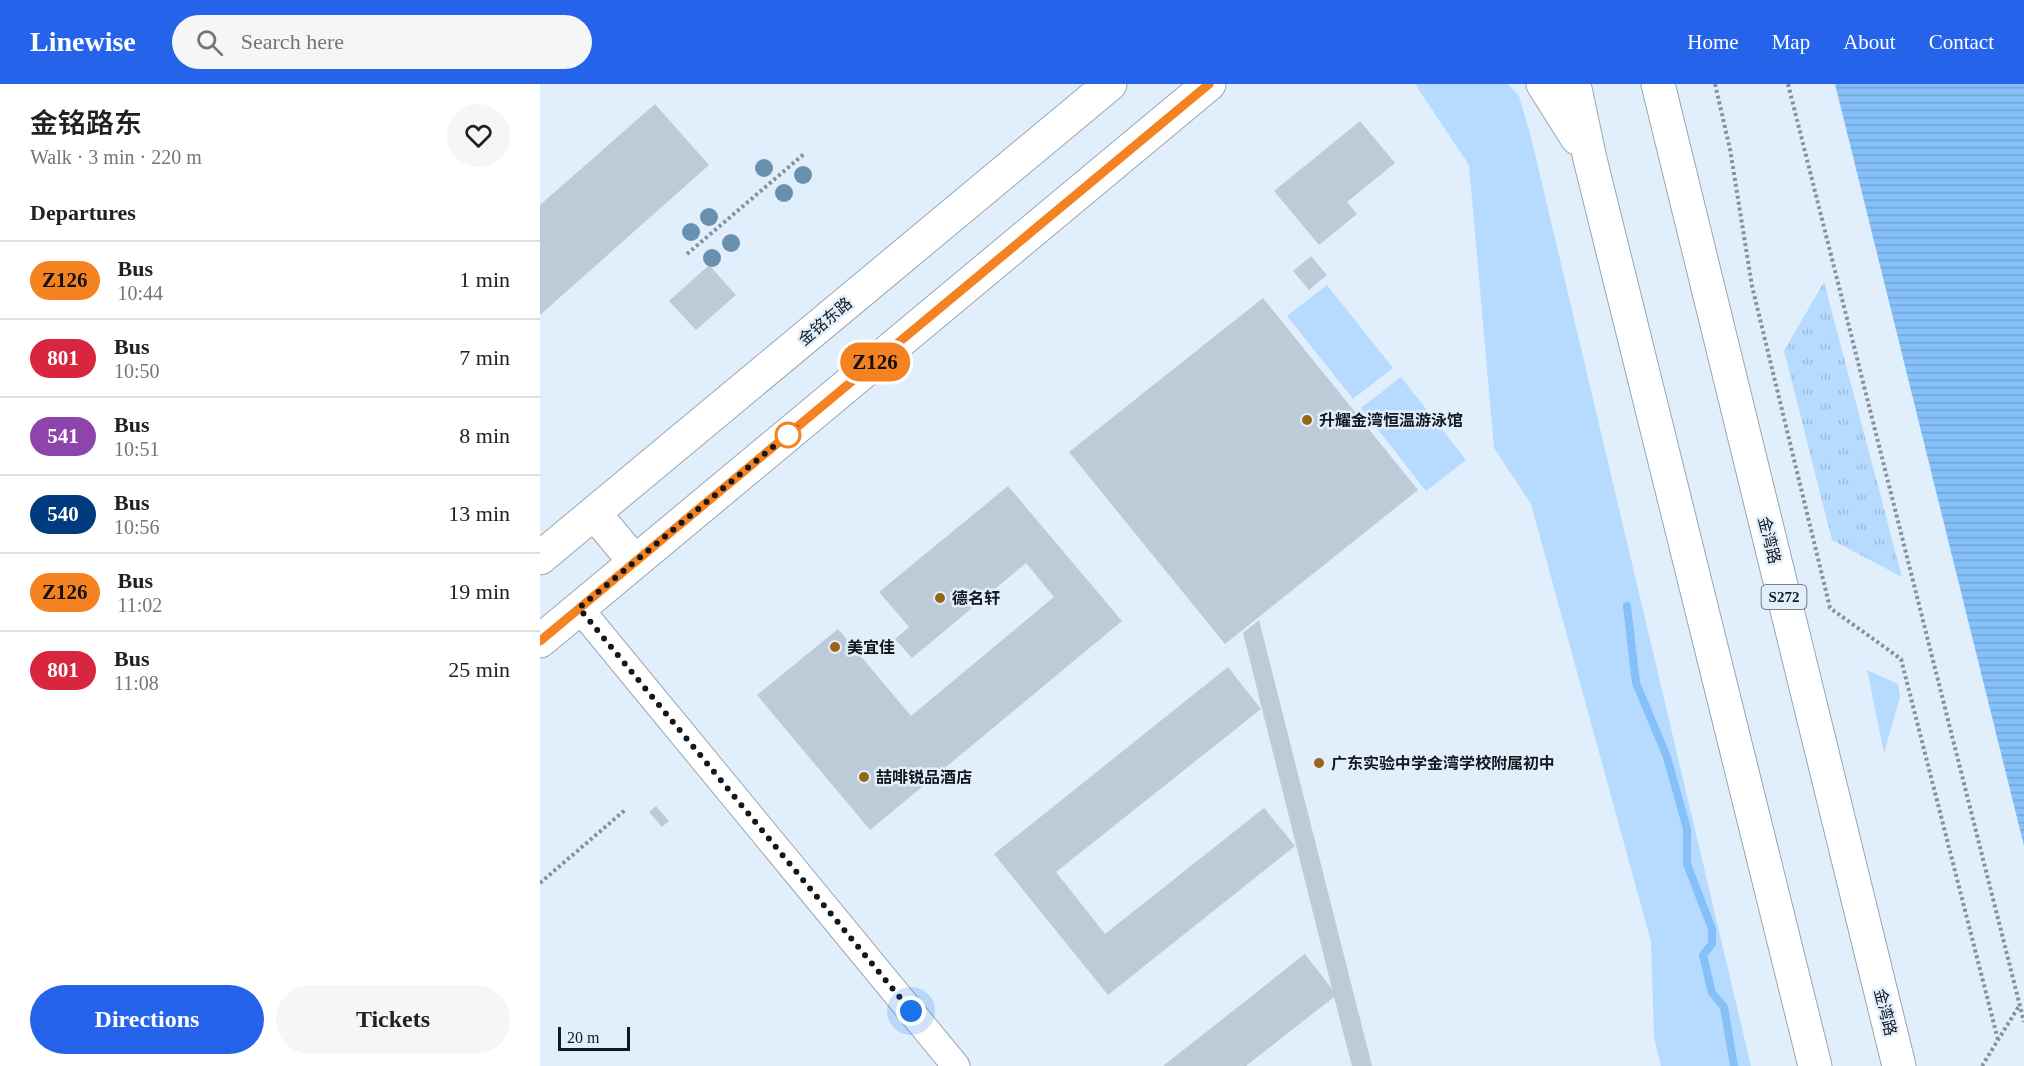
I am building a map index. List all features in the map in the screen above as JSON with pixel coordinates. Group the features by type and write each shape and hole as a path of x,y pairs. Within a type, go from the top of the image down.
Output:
{"main road":[{"name":"金铭东路","path":"540,558 1110,84"},
{"path":"540,641 1209,84"},
{"path":"1543,84 1590,159"},
{"path":"1574,84 1590,159 1815,1066"},
{"name":"金湾路","path":"1658,84 1899,1066"},
{"path":"594,513 635,562"}],"street":[{"path":"579,608 956,1066"}],"path":[{"path":"1715,84 1730,149 1752,286 1830,608 1901,659 1998,1040"},
{"path":"1788,84 2024,1022"},
{"path":"687,254 804,154"},
{"path":"540,883 625,810"},
{"path":"1982,1066 2020,1005"}],"green space":[{"path":"1415,84 1508,84 1519,96 1531,137 1751,1066 1661,1066 1654,1038 1651,942 1531,504 1494,448 1469,165"},
{"path":"1824,282 1902,577 1832,540 1784,351"},
{"path":"1327,285 1393,368 1353,399 1287,316"},
{"path":"1401,377 1466,460 1426,491 1361,408"},
{"path":"1867,670 1898,684 1900,697 1884,753"}],"shaded area":[{"path":"1835,84 2024,84 2024,846"}],"building":[{"path":"655,104 709,165 540,315 540,205"},
{"path":"1360,121 1395,163 1347,202 1357,214 1319,245 1274,191"},
{"path":"1311,256 1327,275 1309,290 1293,271"},
{"path":"709,265 736,295 696,330 669,301"},
{"path":"1263,298 1418,490 1225,644 1069,452"},
{"path":"1008,486 1122,621 870,830 757,695 838,629 911,716 1054,597 1026,563 912,658 895,639 909,627 879,592"},
{"path":"1259,620 1372,1066 1352,1066 1334,997 1246,1066 1163,1066 1305,954 1332,989 1243,633"},
{"path":"1228,667 1261,709 1056,872 1105,934 1264,808 1295,846 1108,995 994,854"},
{"path":"656,806 669,821 662,827 649,812"}],"waterway":[{"path":"1627,606 1636,683 1667,757 1687,829 1687,864 1712,929 1712,944 1703,955 1712,993 1724,1007 1734,1066"}],"bus line":[{"name":"Z126","path":"540,641 1209,84"}],"place":[{"name":"升耀金湾恒温游泳馆","path":"1307,420"},
{"name":"德名轩","path":"940,598"},
{"name":"美宜佳","path":"835,647"},
{"name":"广东实验中学金湾学校附属初中","path":"1319,763"},
{"name":"喆啡锐品酒店","path":"864,777"}],"route":[{"path":"788,435 797,427 579,608 911,1011"}]}
